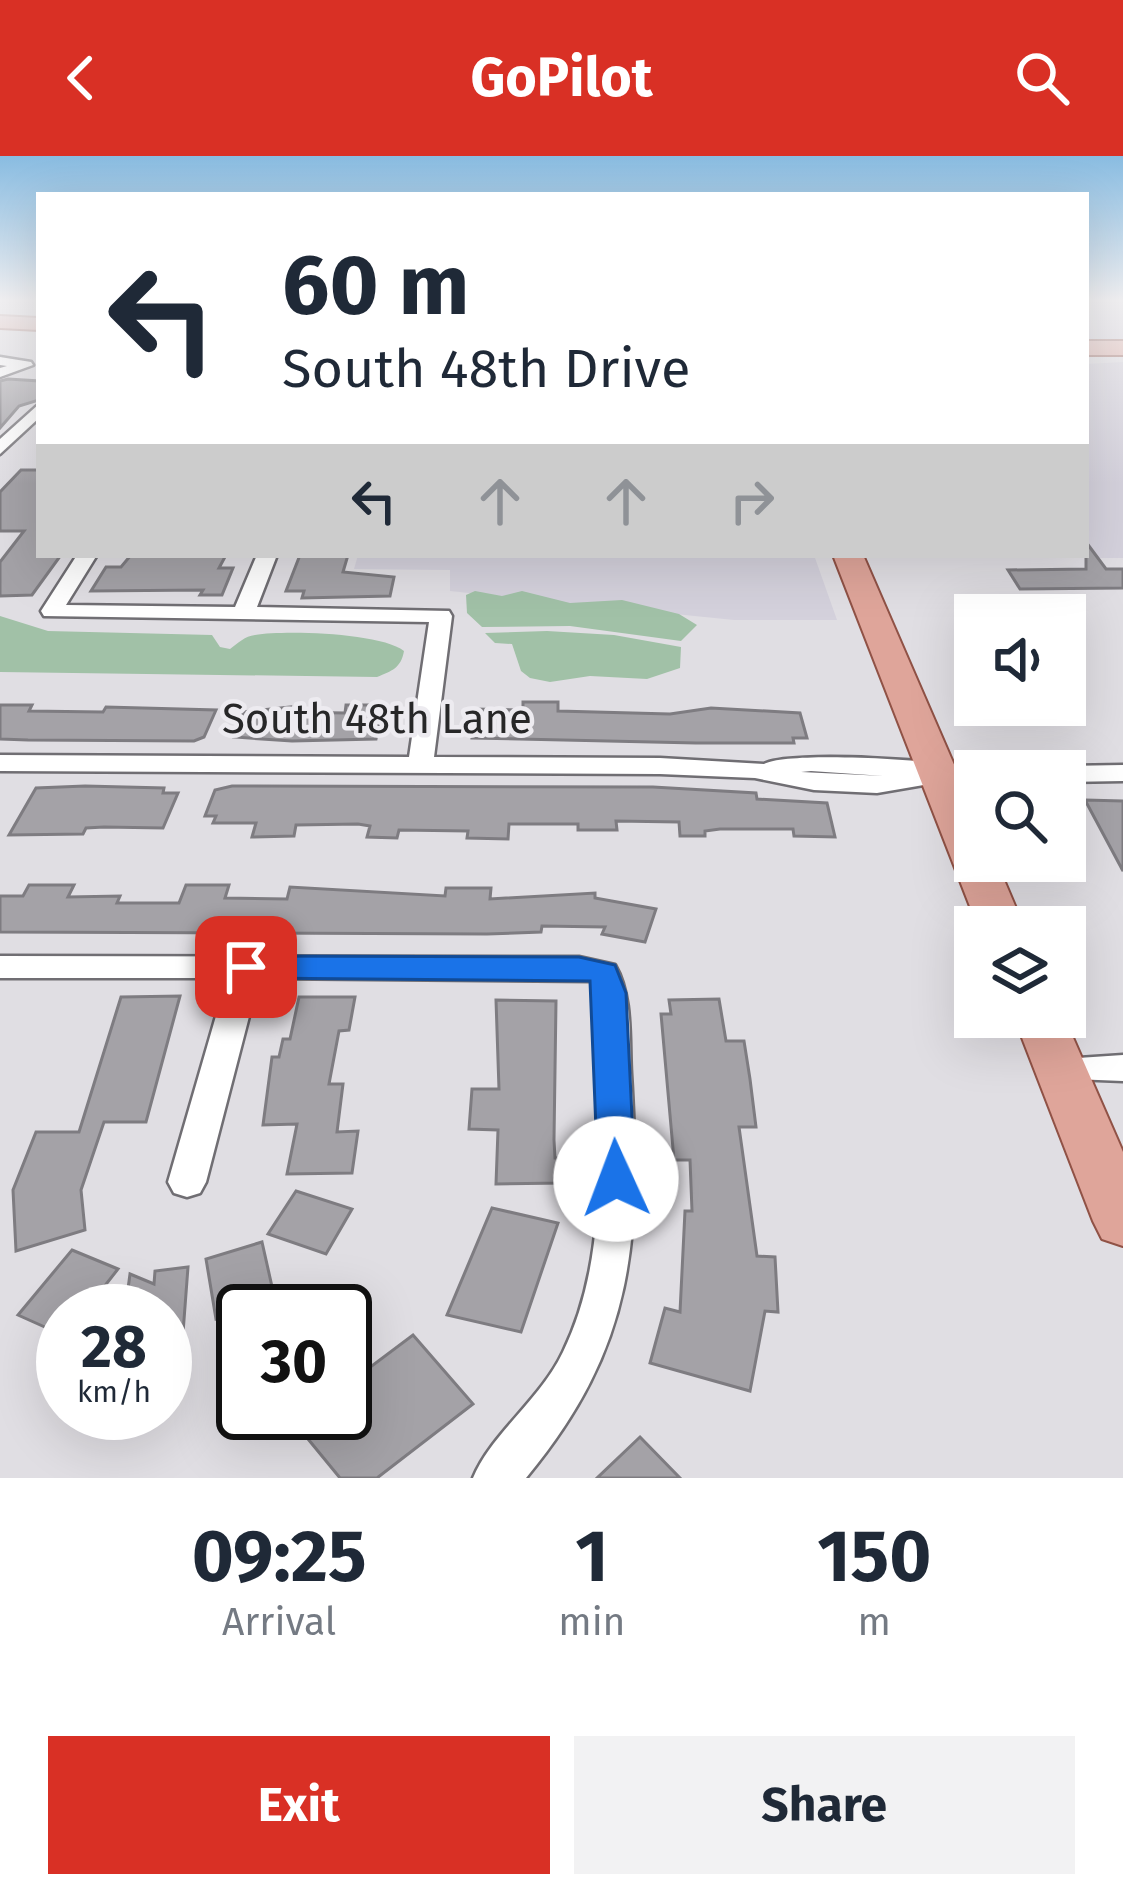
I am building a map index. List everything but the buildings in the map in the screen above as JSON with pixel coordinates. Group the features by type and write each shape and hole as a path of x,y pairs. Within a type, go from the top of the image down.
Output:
{"main road":[{"path":"849,558 954,769"},
{"path":"1047,1038 1123,1221"}],"street":[{"path":"0,374 31,361"},
{"path":"0,449 31,424"},
{"path":"85,558 52,611 441,616 421,763"},
{"path":"244,612 266,558"},
{"name":"South 48th Lane","path":"2,767 421,763 754,770 814,782 877,784 954,775"},
{"path":"1086,773 1123,772"},
{"path":"0,967 579,968 604,973 610,993 618,1226 609,1283 593,1337 554,1409 496,1478"},
{"path":"187,1182 246,967"},
{"path":"1060,1070 1123,1068"}],"shaded area":[{"path":"1123,362 1123,558 1089,558 1089,364"},
{"path":"357,558 815,558 837,620 734,620 450,591 450,570 354,569"}],"green space":[{"path":"475,591 502,596 522,591 570,603 622,600 679,614 697,625 681,641 570,626 482,627 467,613 466,595"},
{"path":"0,616 48,631 212,635 220,647 230,649 251,636 288,633 375,640 404,651 395,668 377,677 0,672"},
{"path":"485,633 614,635 681,647 680,668 647,679 590,676 550,682 530,678 521,671 512,644 495,643"}],"route":[{"path":"246,967 579,968 604,973 610,993 616,1179"}]}
